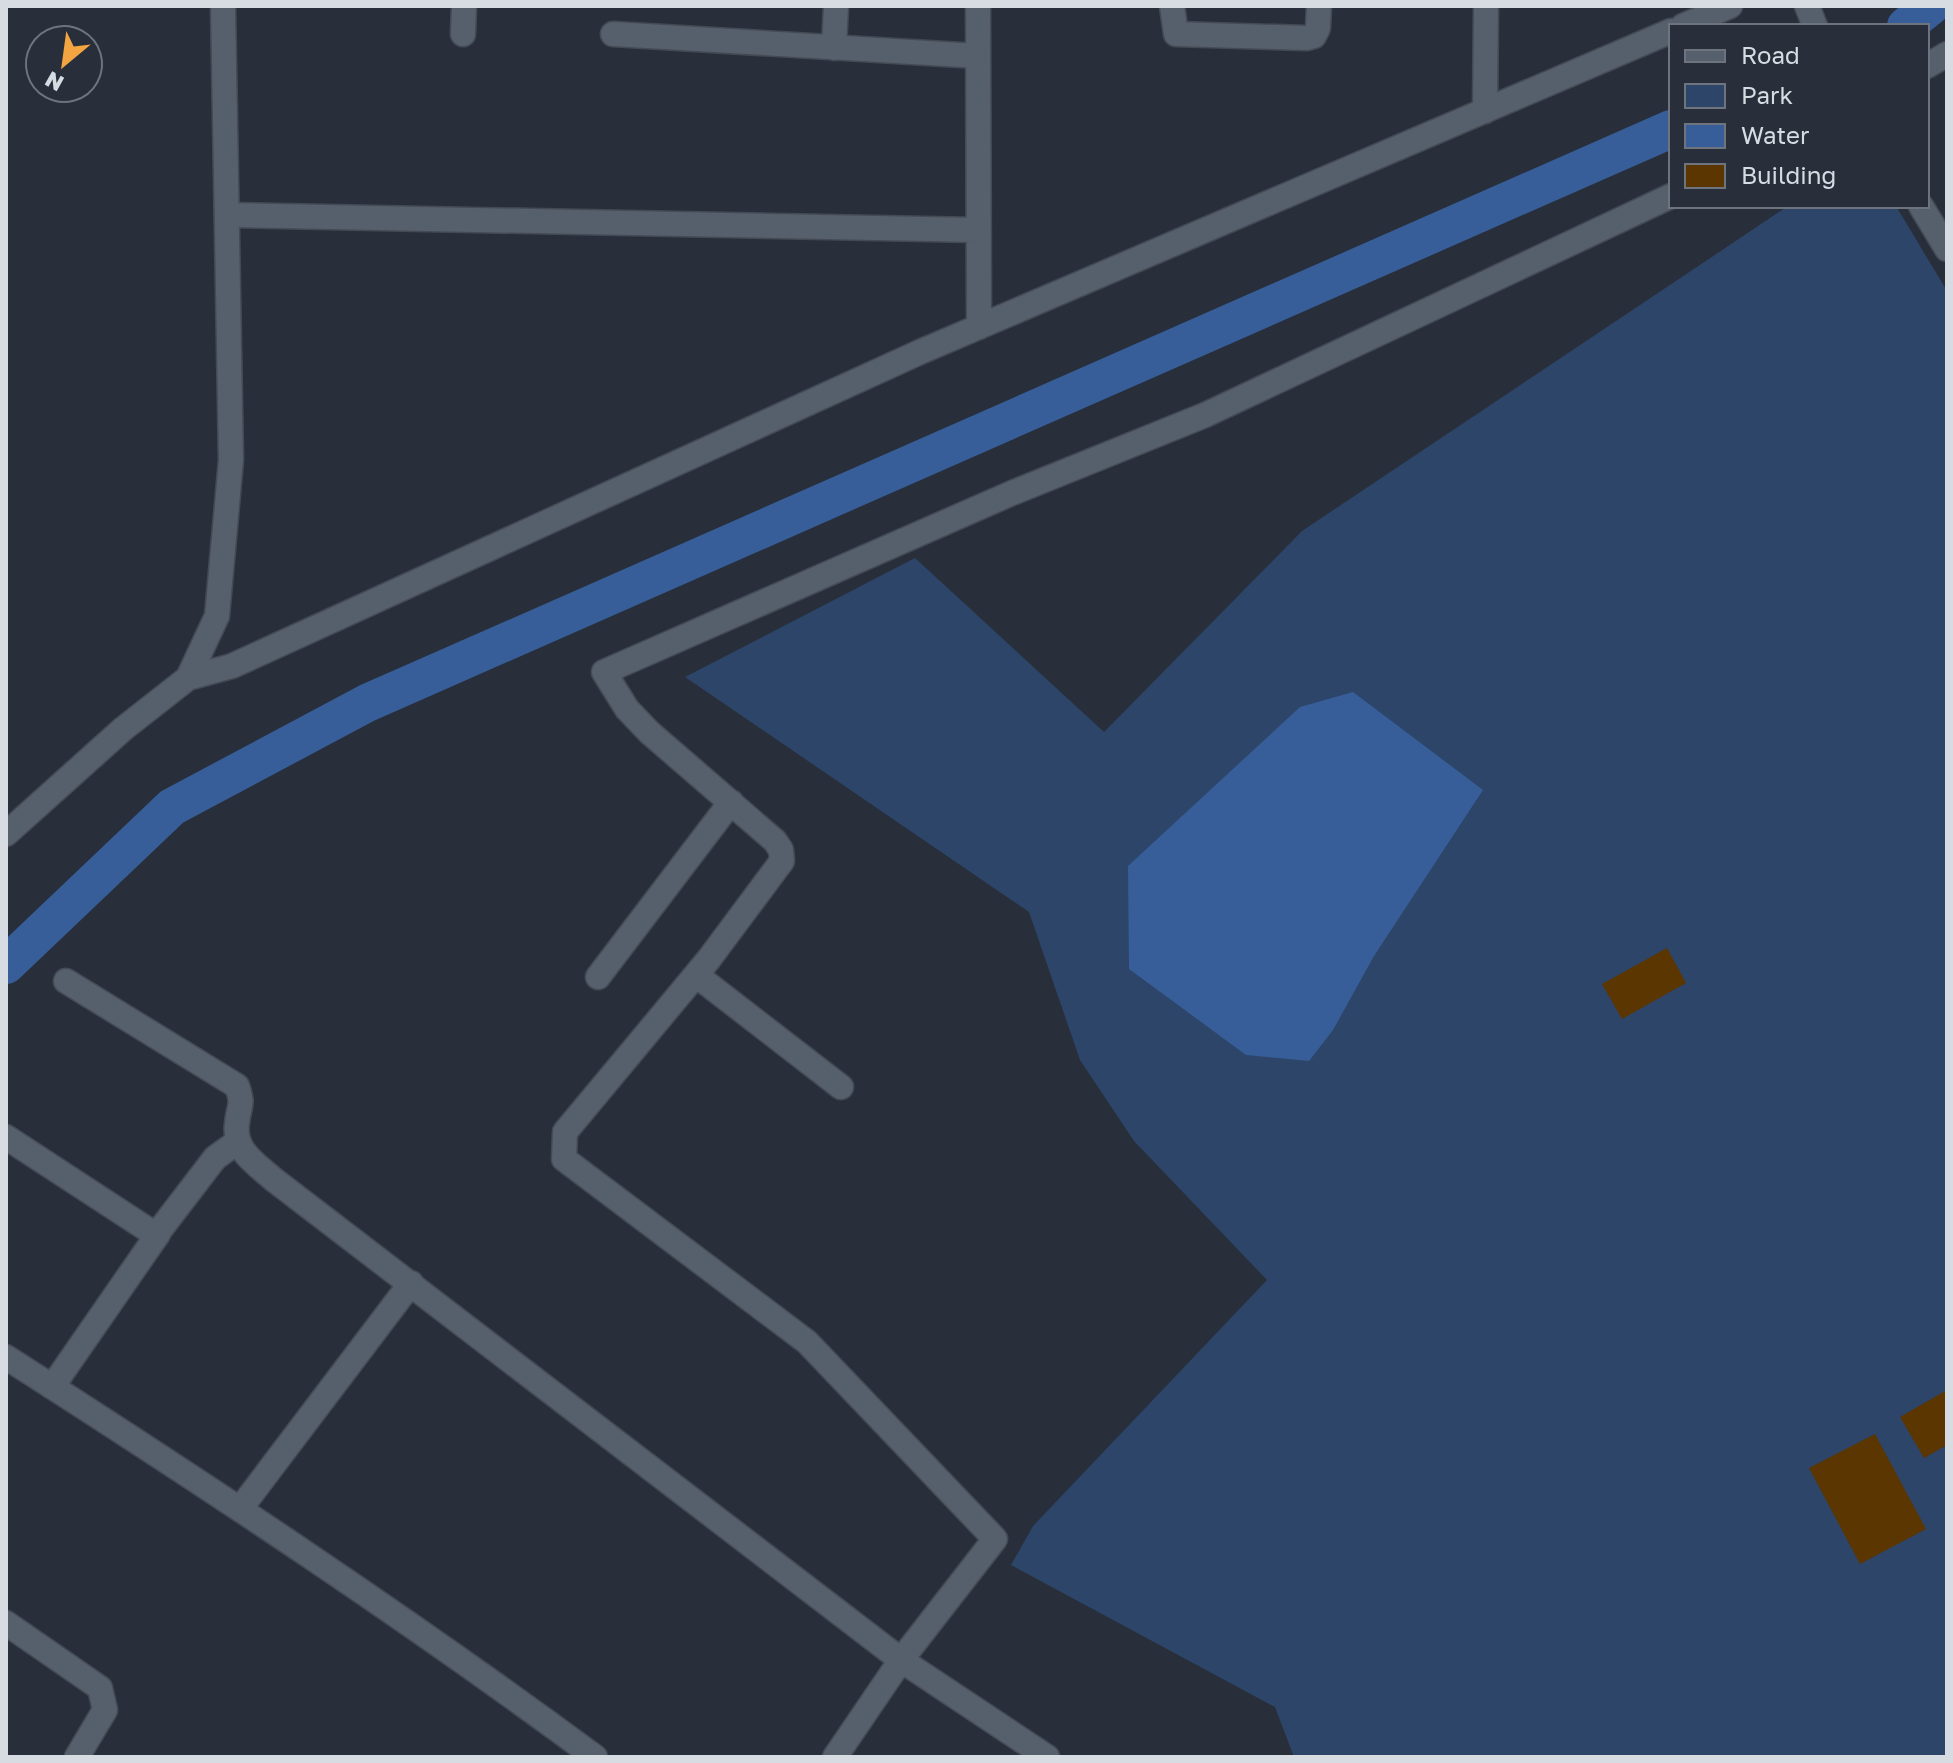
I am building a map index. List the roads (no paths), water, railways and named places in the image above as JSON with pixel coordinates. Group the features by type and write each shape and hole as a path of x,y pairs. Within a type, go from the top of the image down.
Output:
{"street":[{"path":"188,678 217,616 228,491 223,6"},
{"path":"463,34 464,6"},
{"path":"834,48 836,6"},
{"path":"978,6 979,327"},
{"path":"1172,6 1176,34 1307,38 1314,36 1318,28 1319,6"},
{"path":"1485,111 1486,6"},
{"path":"1688,24 1730,6"},
{"path":"6,834 123,729 188,678 232,666 299,637 979,327 1669,32"},
{"path":"613,34 978,56"},
{"path":"1929,65 1947,54"},
{"path":"835,1757 901,1660 995,1539 807,1342 564,1159 565,1132 696,975 782,861 781,850 775,841 627,709 604,672 1012,493 1205,415 1669,197"},
{"path":"1922,208 1947,249"},
{"path":"227,215 977,230"},
{"path":"598,977 731,802"},
{"path":"696,975 841,1087"},
{"path":"66,981 237,1086 243,1103 237,1122 237,1142 247,1156 273,1179 901,1660 1047,1757"},
{"path":"6,1137 156,1235"},
{"path":"52,1387 156,1235 215,1158 237,1142"},
{"path":"240,1509 411,1283"},
{"path":"6,1357 240,1509 478,1670 595,1757"},
{"path":"6,1623 100,1688 105,1710 77,1757"}],"water":[{"path":"1353,692 1483,790 1374,956 1333,1030 1309,1061 1246,1055 1129,969 1128,866 1300,707"}],"waterway":[{"path":"1908,24 1931,6"},
{"path":"6,965 172,807 367,703 1669,130"}]}
